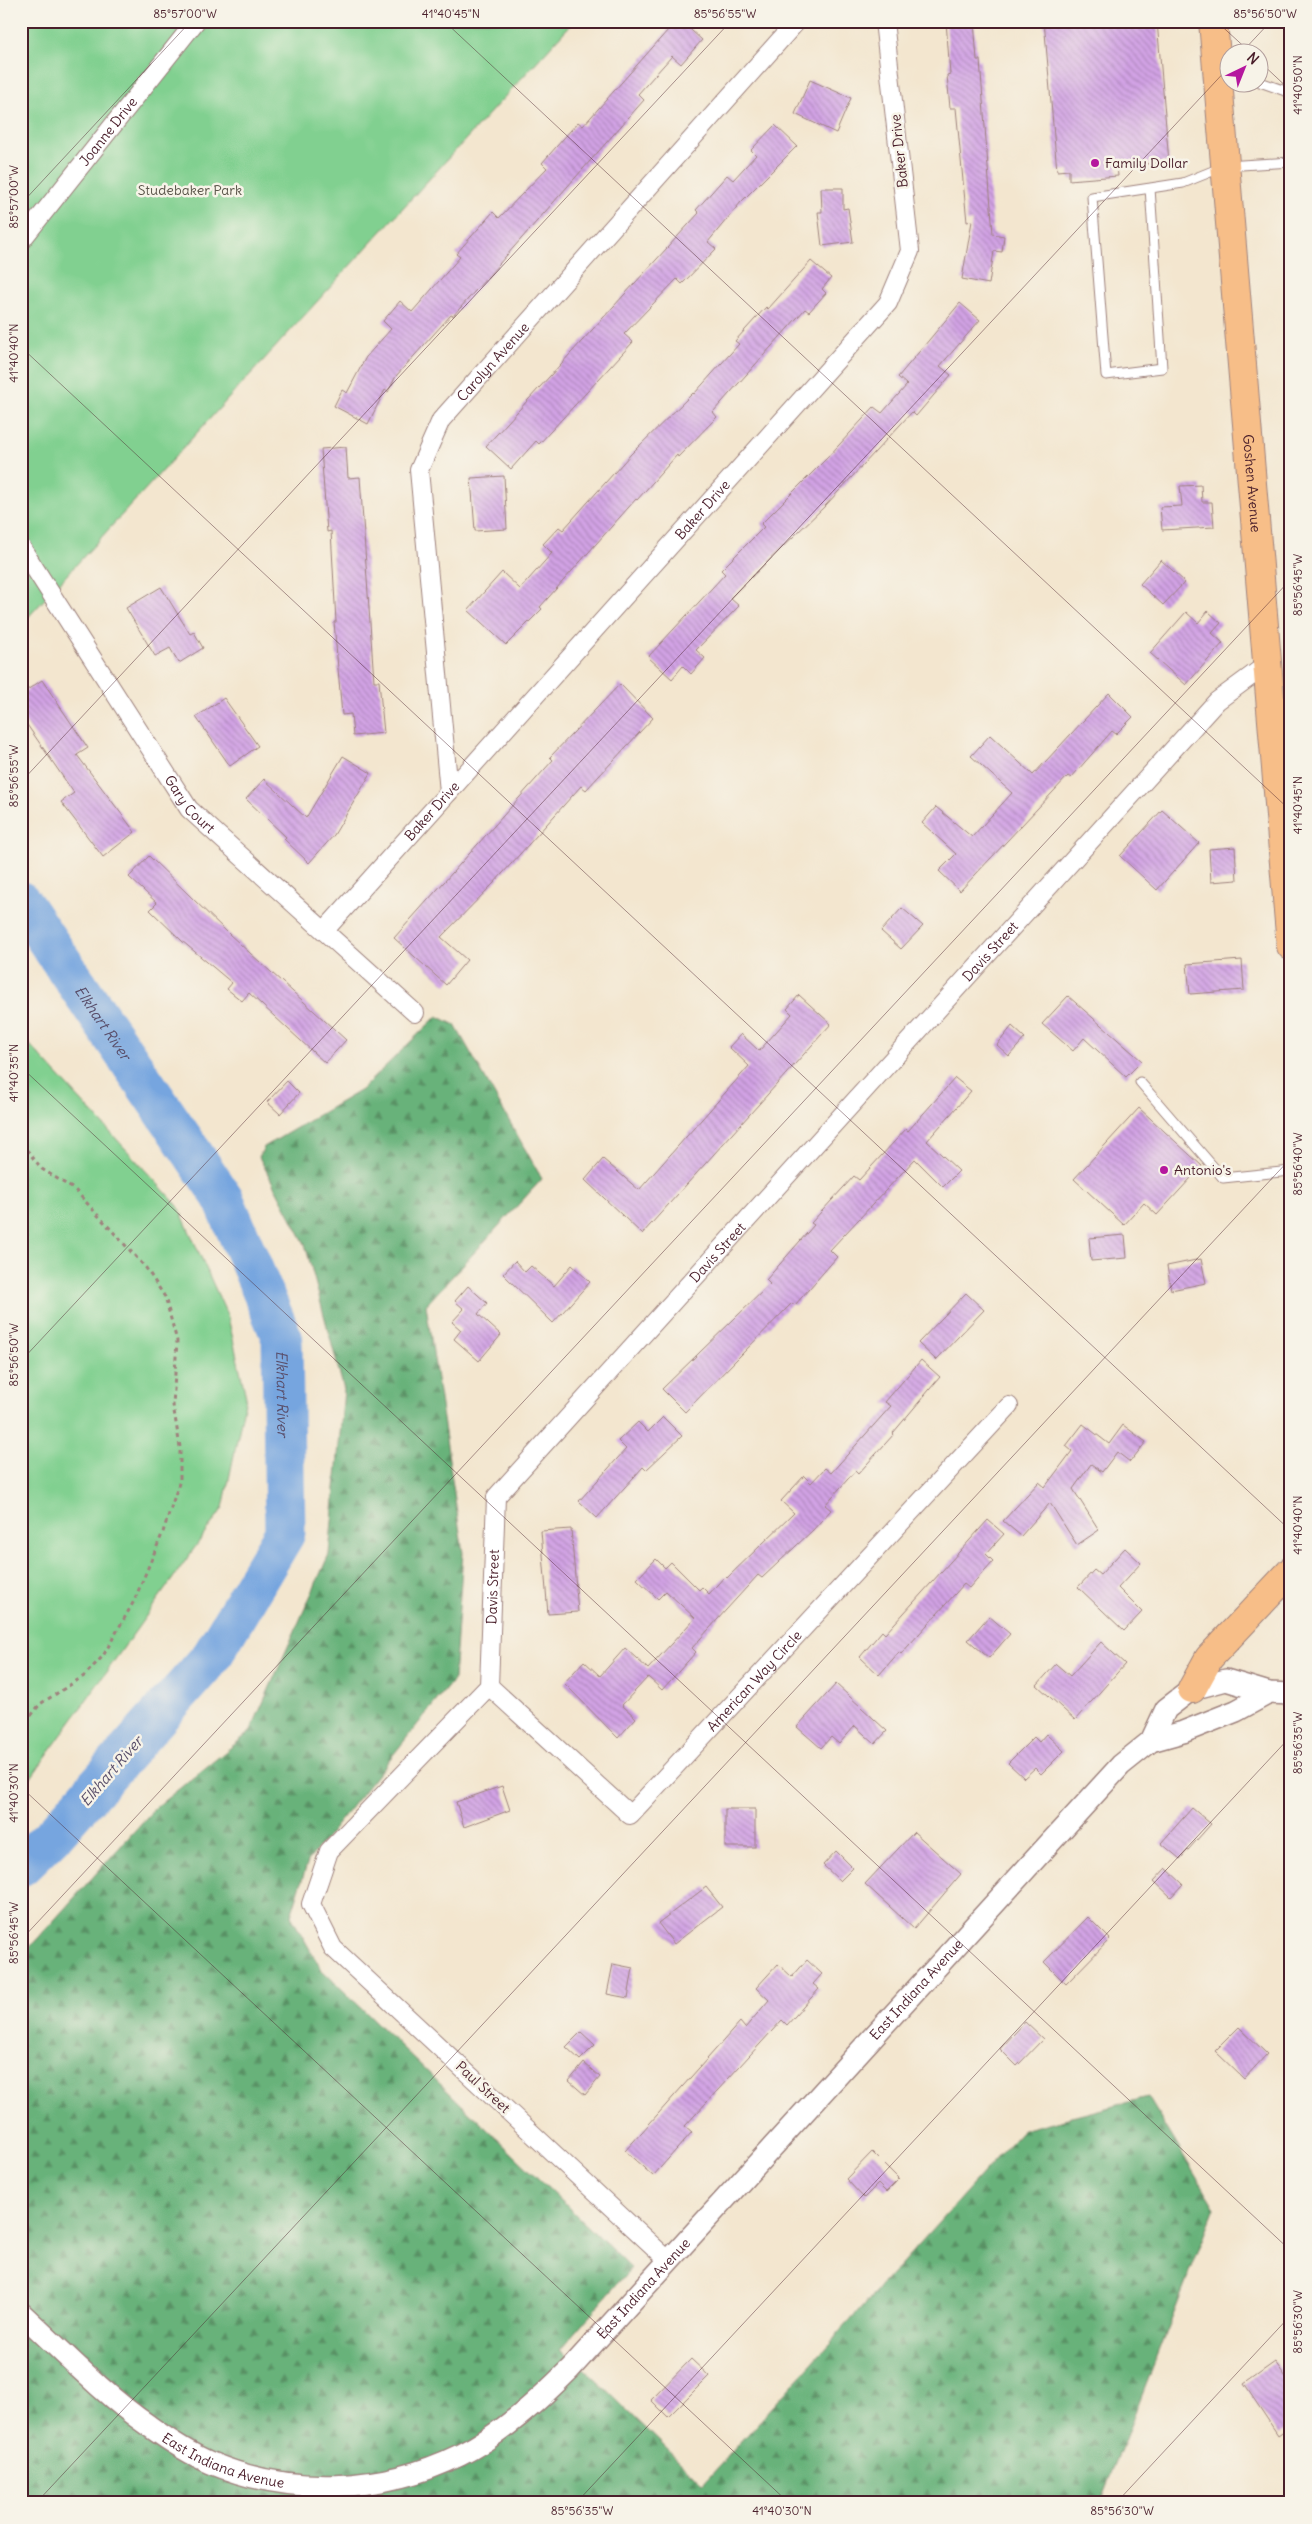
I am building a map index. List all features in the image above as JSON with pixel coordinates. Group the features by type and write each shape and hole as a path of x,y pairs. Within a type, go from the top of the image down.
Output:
{"main road":[{"name":"Goshen Avenue","path":"1213,21 1220,57"},
{"name":"Goshen Avenue","path":"1224,92 1225,166 1291,946"},
{"path":"1192,1689 1209,1658 1291,1571"}],"street":[{"name":"Joanne Drive","path":"21,241 196,21"},
{"name":"Carolyn Avenue","path":"449,792 419,470 441,420 797,21"},
{"name":"Baker Drive","path":"325,930 888,303 910,250 884,21"},
{"name":"Gary Court","path":"21,547 189,809 415,1013"},
{"name":"Davis Street","path":"489,1686 496,1497 1217,701 1266,664"},
{"name":"American Way Circle","path":"489,1686 630,1815 1009,1406"},
{"name":"East Indiana Avenue","path":"1151,1741 1166,1709 1192,1689 1226,1680 1269,1693 1291,1694"},
{"name":"Paul Street","path":"489,1686 329,1851 312,1904 333,1948 668,2260"},
{"name":"East Indiana Avenue","path":"21,2313 89,2376 148,2426 210,2462 258,2478 310,2486 360,2485 409,2475 461,2455 509,2424 541,2398 570,2369 1121,1764 1151,1741 1183,1732 1236,1711 1269,1693"}],"lane":[{"path":"1270,86 1291,93"},
{"path":"1150,188 1162,368 1106,375 1092,197 1150,188 1183,183 1225,166 1291,162"},
{"path":"1140,1082 1223,1178 1291,1172"}],"path":[{"path":"21,1135 26,1149 42,1170 75,1190 146,1268 165,1297 177,1341 173,1405 180,1446 180,1480 162,1532 134,1601 102,1656 84,1676 40,1704 21,1728"}],"green space":[{"name":"Studebaker Park","path":"21,21 574,21 21,625"},
{"path":"437,1016 455,1025 542,1179 426,1305 463,1553 454,1679 308,1861 291,1916 321,1969 631,2268 560,2349 592,2376 703,2484 1022,2130 1148,2097 1215,2208 1100,2503 21,2503 21,1957 155,1808 250,1732 329,1554 344,1390 305,1244 259,1157 264,1147 361,1090"},
{"path":"21,1035 178,1206 228,1317 246,1397 223,1508 30,1779 21,1754"}],"building":[{"path":"676,21 681,21 702,40 681,64 672,56 638,94 644,100 453,316 451,315 396,376 388,392 385,390 368,424 334,406 342,390 347,393 366,357 391,329 383,321 400,301 412,312 460,257 456,254 493,212 499,218 547,168 542,163 578,122 583,126"},
{"path":"946,21 974,21 977,60 980,60 993,234 1004,236 1002,252 994,251 989,284 962,279 972,221 967,222 956,108 950,108 947,75 950,74"},
{"path":"1044,21 1157,21 1169,162 1117,166 1118,176 1069,180 1069,170 1057,171"},
{"path":"810,80 851,98 836,133 795,114"},
{"path":"775,125 797,146 741,202 708,242 716,249 682,284 677,279 624,334 633,342 539,444 536,441 511,469 486,446 699,213 696,210 727,175 733,180 756,155 751,150"},
{"path":"821,188 843,188 843,209 848,208 853,242 822,246 818,212 822,212"},
{"path":"811,261 831,278 822,289 826,293 809,312 805,309 713,412 717,417 678,457 677,455 636,499 540,607 542,609 506,645 468,610 502,572 520,589 552,553 543,544 559,527 563,530 631,454 694,394 739,344 735,341 766,307 768,309"},
{"path":"960,303 980,320 940,366 951,375 916,416 912,412 826,505 730,598 739,606 696,650 705,658 691,674 683,666 672,679 648,657 725,574 721,570 764,527 761,524 827,458 874,407 882,413 907,385 898,377"},
{"path":"346,447 348,478 360,477 374,681 379,681 384,733 353,736 351,714 342,715 334,622 336,622 331,531 327,532 321,449"},
{"path":"504,476 507,529 475,531 471,478"},
{"path":"1201,485 1202,502 1212,502 1214,527 1162,530 1160,507 1182,506 1180,486"},
{"path":"1161,560 1185,582 1163,605 1140,584"},
{"path":"161,587 190,634 194,632 203,648 179,663 170,648 155,656 126,608"},
{"path":"1208,611 1221,623 1212,633 1223,643 1186,685 1150,653 1186,612 1198,623"},
{"path":"42,680 88,748 77,755 135,832 103,857 61,802 74,793 21,716 21,694"},
{"path":"620,684 653,718 586,790 581,786 494,883 441,937 467,960 446,985 394,938 553,760 550,757"},
{"path":"1109,693 1133,717 1116,734 1112,731 1071,778 1068,776 960,891 939,871 956,854 922,823 936,807 972,837 1012,793 971,756 990,735 1033,775"},
{"path":"224,698 258,746 230,766 196,717"},
{"path":"343,756 371,773 334,835 309,863 284,839 286,837 246,799 264,779 306,818"},
{"path":"1162,810 1199,843 1157,890 1120,856"},
{"path":"1235,847 1237,880 1211,882 1209,849"},
{"path":"149,856 229,934 346,1040 325,1063 249,993 242,1001 227,989 232,983 182,941 150,910 157,903 129,877"},
{"path":"902,908 923,926 901,949 881,931"},
{"path":"1242,960 1244,990 1190,994 1187,964"},
{"path":"799,995 831,1024 642,1234 585,1180 603,1159 639,1190 749,1066 729,1047 741,1034 759,1051 792,1014 787,1009"},
{"path":"1068,996 1142,1061 1126,1077 1084,1038 1073,1051 1042,1024"},
{"path":"1012,1026 1025,1038 1009,1056 997,1045"},
{"path":"955,1078 971,1091 927,1141 959,1171 943,1187 915,1159 830,1250 837,1257 795,1305 792,1303 685,1412 662,1389 770,1284 766,1280 814,1225 811,1223 854,1176 859,1180 906,1129 908,1131"},
{"path":"287,1081 299,1093 280,1114 267,1102"},
{"path":"1139,1108 1202,1166 1157,1215 1144,1203 1124,1225 1074,1179"},
{"path":"1125,1235 1127,1258 1091,1261 1089,1238"},
{"path":"1201,1259 1206,1283 1171,1290 1167,1266"},
{"path":"515,1261 525,1272 531,1266 554,1286 572,1265 590,1282 553,1323 503,1274"},
{"path":"468,1286 487,1303 478,1314 501,1335 479,1361 454,1339 461,1330 452,1322 464,1309 455,1301"},
{"path":"966,1293 984,1310 936,1360 918,1343"},
{"path":"921,1360 940,1377 894,1434 858,1474 855,1471 825,1505 831,1510 813,1530 762,1578 758,1575 692,1648 696,1652 662,1690 648,1677 622,1705 636,1718 618,1738 564,1683 584,1661 600,1676 625,1648 648,1669 695,1618 666,1591 658,1599 637,1579 656,1559 665,1568 671,1562 699,1590 702,1587 709,1594 725,1576 727,1578 794,1513 781,1501 804,1476 811,1483 825,1468 831,1473 891,1406 885,1402"},
{"path":"663,1417 682,1436 646,1470 643,1467 597,1518 579,1501 626,1449 618,1441 638,1422 648,1432"},
{"path":"1083,1424 1109,1444 1123,1425 1146,1442 1130,1462 1117,1452 1102,1472 1091,1464 1073,1489 1099,1530 1077,1545 1050,1503 1021,1536 1003,1521 1039,1482 1045,1487 1072,1451 1066,1446"},
{"path":"988,1520 1004,1534 986,1554 993,1561 969,1588 964,1584 901,1654 899,1652 879,1675 860,1657 882,1631 885,1634"},
{"path":"571,1529 578,1612 548,1614 541,1531"},
{"path":"1125,1548 1141,1563 1118,1588 1142,1612 1124,1631 1078,1587 1094,1570 1100,1575"},
{"path":"989,1616 1010,1634 989,1658 968,1640"},
{"path":"1101,1642 1125,1664 1075,1720 1037,1685 1056,1664 1070,1676"},
{"path":"836,1684 887,1731 875,1744 855,1726 839,1744 831,1737 821,1748 797,1727"},
{"path":"1046,1734 1064,1751 1041,1774 1035,1768 1024,1778 1008,1763 1034,1737 1039,1742"},
{"path":"502,1786 510,1810 464,1827 456,1802"},
{"path":"1192,1808 1211,1824 1180,1859 1161,1843"},
{"path":"725,1809 755,1809 755,1847 725,1847"},
{"path":"914,1832 961,1874 914,1929 865,1884"},
{"path":"836,1851 853,1868 840,1881 823,1865"},
{"path":"1166,1868 1183,1884 1171,1897 1154,1881"},
{"path":"706,1887 722,1907 674,1944 658,1923"},
{"path":"1088,1917 1110,1939 1066,1984 1044,1962"},
{"path":"807,1960 822,1974 813,1984 819,1989 787,2025 782,2020 685,2126 692,2132 653,2176 625,2151 740,2022 745,2028 769,2000 756,1988 778,1964 792,1977"},
{"path":"613,1964 633,1968 628,1998 607,1994"},
{"path":"1025,2022 1043,2039 1017,2066 1000,2049"},
{"path":"1239,2027 1267,2054 1244,2079 1215,2051"},
{"path":"581,2032 595,2045 580,2060 566,2047"},
{"path":"584,2063 600,2077 585,2095 569,2081"},
{"path":"872,2152 899,2179 886,2192 878,2184 864,2198 846,2179"},
{"path":"691,2359 709,2376 668,2417 651,2400"},
{"path":"1275,2362 1291,2384 1291,2426 1278,2435 1244,2384"}],"waterway":[{"name":"Elkhart River","path":"21,902 223,1198 282,1338 285,1533 212,1656 57,1831 21,1866"}],"place":[{"name":"Family Dollar","path":"1095,163"},
{"name":"Antonio's","path":"1164,1170"}]}
